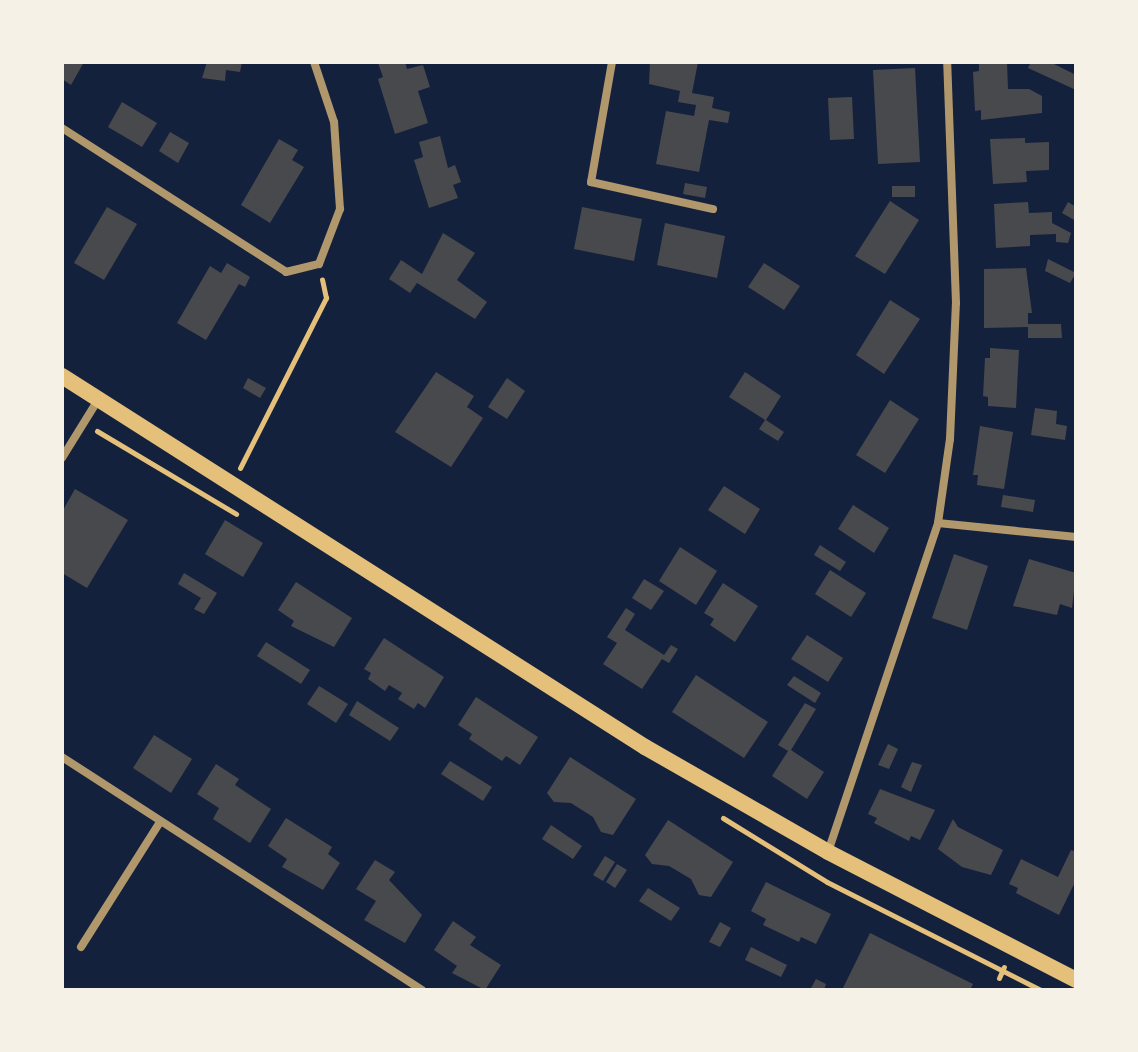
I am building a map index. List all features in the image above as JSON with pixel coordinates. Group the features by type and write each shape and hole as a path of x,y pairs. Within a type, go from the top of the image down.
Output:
{"main road":[{"path":"62,376 645,747 828,852 1076,980"}],"street":[{"path":"62,128 286,272 319,264 340,209 334,122 314,62"},
{"path":"612,62 591,182 713,209"},
{"path":"828,852 938,523 950,439 956,303 947,62"},
{"path":"62,458 98,399"},
{"path":"938,523 1076,537"},
{"path":"62,757 422,990"},
{"path":"81,947 160,822"}],"path":[{"path":"232,483 326,298 319,264"}],"building":[{"path":"62,62 84,62 71,85 62,79"},
{"path":"207,62 242,62 240,72 226,70 225,81 202,78"},
{"path":"405,62 407,69 423,65 430,87 418,91 428,123 395,134 378,79 383,77 378,63"},
{"path":"650,62 698,62 692,93 714,97 712,108 730,112 728,123 709,120 699,172 656,164 666,111 694,116 696,105 678,102 680,91 649,84"},
{"path":"979,62 1007,62 1008,89 1029,89 1042,96 1042,113 981,120 981,110 975,111 973,72 979,71"},
{"path":"1031,62 1050,62 1076,75 1076,90 1028,68"},
{"path":"915,68 920,162 878,164 873,70"},
{"path":"852,97 854,139 830,140 828,98"},
{"path":"122,102 157,123 142,147 108,127"},
{"path":"170,132 189,143 178,163 159,151"},
{"path":"440,136 448,168 455,165 461,182 453,185 458,198 429,208 414,160 423,157 419,142"},
{"path":"1025,138 1025,143 1049,142 1049,170 1026,171 1027,182 993,184 990,139"},
{"path":"279,139 298,150 292,160 304,167 270,223 241,205"},
{"path":"685,183 707,187 705,198 683,194"},
{"path":"892,186 915,186 915,197 892,197"},
{"path":"890,201 919,220 885,274 855,256"},
{"path":"1028,202 1029,213 1052,212 1052,223 1071,233 1068,243 1056,242 1056,234 1030,235 1030,246 996,248 994,204"},
{"path":"1068,202 1076,207 1076,221 1062,213"},
{"path":"107,207 137,224 104,280 74,263"},
{"path":"582,207 642,219 634,261 574,249"},
{"path":"665,223 725,236 717,278 657,265"},
{"path":"443,233 475,253 457,280 487,302 475,319 417,283 410,293 389,279 401,260 422,274"},
{"path":"1048,259 1076,273 1070,283 1045,271"},
{"path":"227,263 250,277 245,287 239,284 206,340 177,323 210,266 221,273"},
{"path":"764,263 800,286 784,310 748,287"},
{"path":"1026,268 1032,313 1028,313 1028,324 1061,324 1062,338 1028,338 1028,327 984,328 984,269"},
{"path":"890,300 920,319 884,374 856,355"},
{"path":"990,348 1019,350 1016,408 988,406 988,397 983,396 985,358 990,358"},
{"path":"436,372 474,396 467,407 483,418 451,467 395,432"},
{"path":"745,372 781,396 766,420 784,432 778,441 759,429 765,420 729,397"},
{"path":"248,378 266,388 260,398 243,388"},
{"path":"507,378 525,391 507,419 488,407"},
{"path":"890,400 919,419 885,473 856,455"},
{"path":"1035,408 1057,411 1056,424 1067,426 1065,440 1031,435"},
{"path":"980,426 1013,432 1004,489 977,485 978,475 973,475"},
{"path":"724,486 760,509 745,534 708,510"},
{"path":"75,489 128,520 87,588 62,573 62,512"},
{"path":"1003,495 1035,500 1033,512 1001,507"},
{"path":"853,505 889,528 874,553 838,529"},
{"path":"225,520 263,543 243,577 205,554"},
{"path":"820,545 846,562 840,571 814,555"},
{"path":"680,547 717,571 696,605 659,581"},
{"path":"954,554 988,566 967,630 932,618"},
{"path":"1029,559 1076,573 1072,608 1060,604 1057,615 1013,606"},
{"path":"830,570 866,593 851,617 815,594"},
{"path":"184,573 217,593 204,614 194,609 201,598 178,584"},
{"path":"644,579 664,591 651,610 632,598"},
{"path":"296,582 352,618 334,647 291,626 294,621 278,610"},
{"path":"723,583 758,606 735,642 710,625 714,619 704,613"},
{"path":"626,608 635,614 625,630 664,655 671,645 678,649 669,663 662,659 642,689 603,664 617,643 607,637"},
{"path":"807,635 843,658 828,682 791,659"},
{"path":"384,638 444,677 425,708 418,703 414,709 398,699 402,693 389,685 385,691 368,679 371,673 364,669"},
{"path":"266,642 310,670 301,684 257,656"},
{"path":"696,675 768,722 744,758 672,712"},
{"path":"794,676 821,693 815,703 787,685"},
{"path":"319,686 348,704 336,723 307,704"},
{"path":"476,697 538,737 520,765 506,756 502,761 469,739 472,734 458,725"},
{"path":"357,701 399,728 390,741 349,715"},
{"path":"805,703 816,709 791,750 824,772 807,799 772,776 788,751 778,745"},
{"path":"154,735 192,759 171,793 133,768"},
{"path":"888,744 898,749 889,769 878,765"},
{"path":"570,757 636,799 613,835 601,832 593,817 571,803 554,802 547,793"},
{"path":"450,761 492,787 483,801 441,774"},
{"path":"912,762 922,765 911,792 901,787"},
{"path":"216,764 239,779 235,785 271,809 250,843 213,819 219,808 197,794"},
{"path":"880,789 935,810 920,840 911,836 909,841 874,823 877,818 868,814"},
{"path":"286,818 332,847 328,854 340,863 323,890 282,867 287,859 268,846"},
{"path":"953,819 958,827 1003,850 991,875 962,867 938,849"},
{"path":"668,820 733,862 711,897 699,895 691,879 669,866 652,864 645,855"},
{"path":"551,825 582,846 573,859 542,839"},
{"path":"1071,850 1076,852 1076,880 1059,915 1016,893 1018,888 1009,884 1021,859 1058,877"},
{"path":"605,856 615,862 603,881 593,875"},
{"path":"375,860 395,872 389,880 422,915 405,943 364,920 376,901 356,889"},
{"path":"617,864 627,870 615,888 606,882"},
{"path":"766,882 831,914 816,944 801,937 799,942 763,925 766,919 751,911"},
{"path":"648,888 680,908 671,921 639,901"},
{"path":"453,921 476,937 470,945 501,965 485,990 452,973 457,966 434,950"},
{"path":"720,922 731,928 720,947 709,942"},
{"path":"870,933 973,984 970,990 842,990"},
{"path":"751,947 787,965 781,977 745,960"},
{"path":"816,979 826,984 824,990 810,990"}]}
